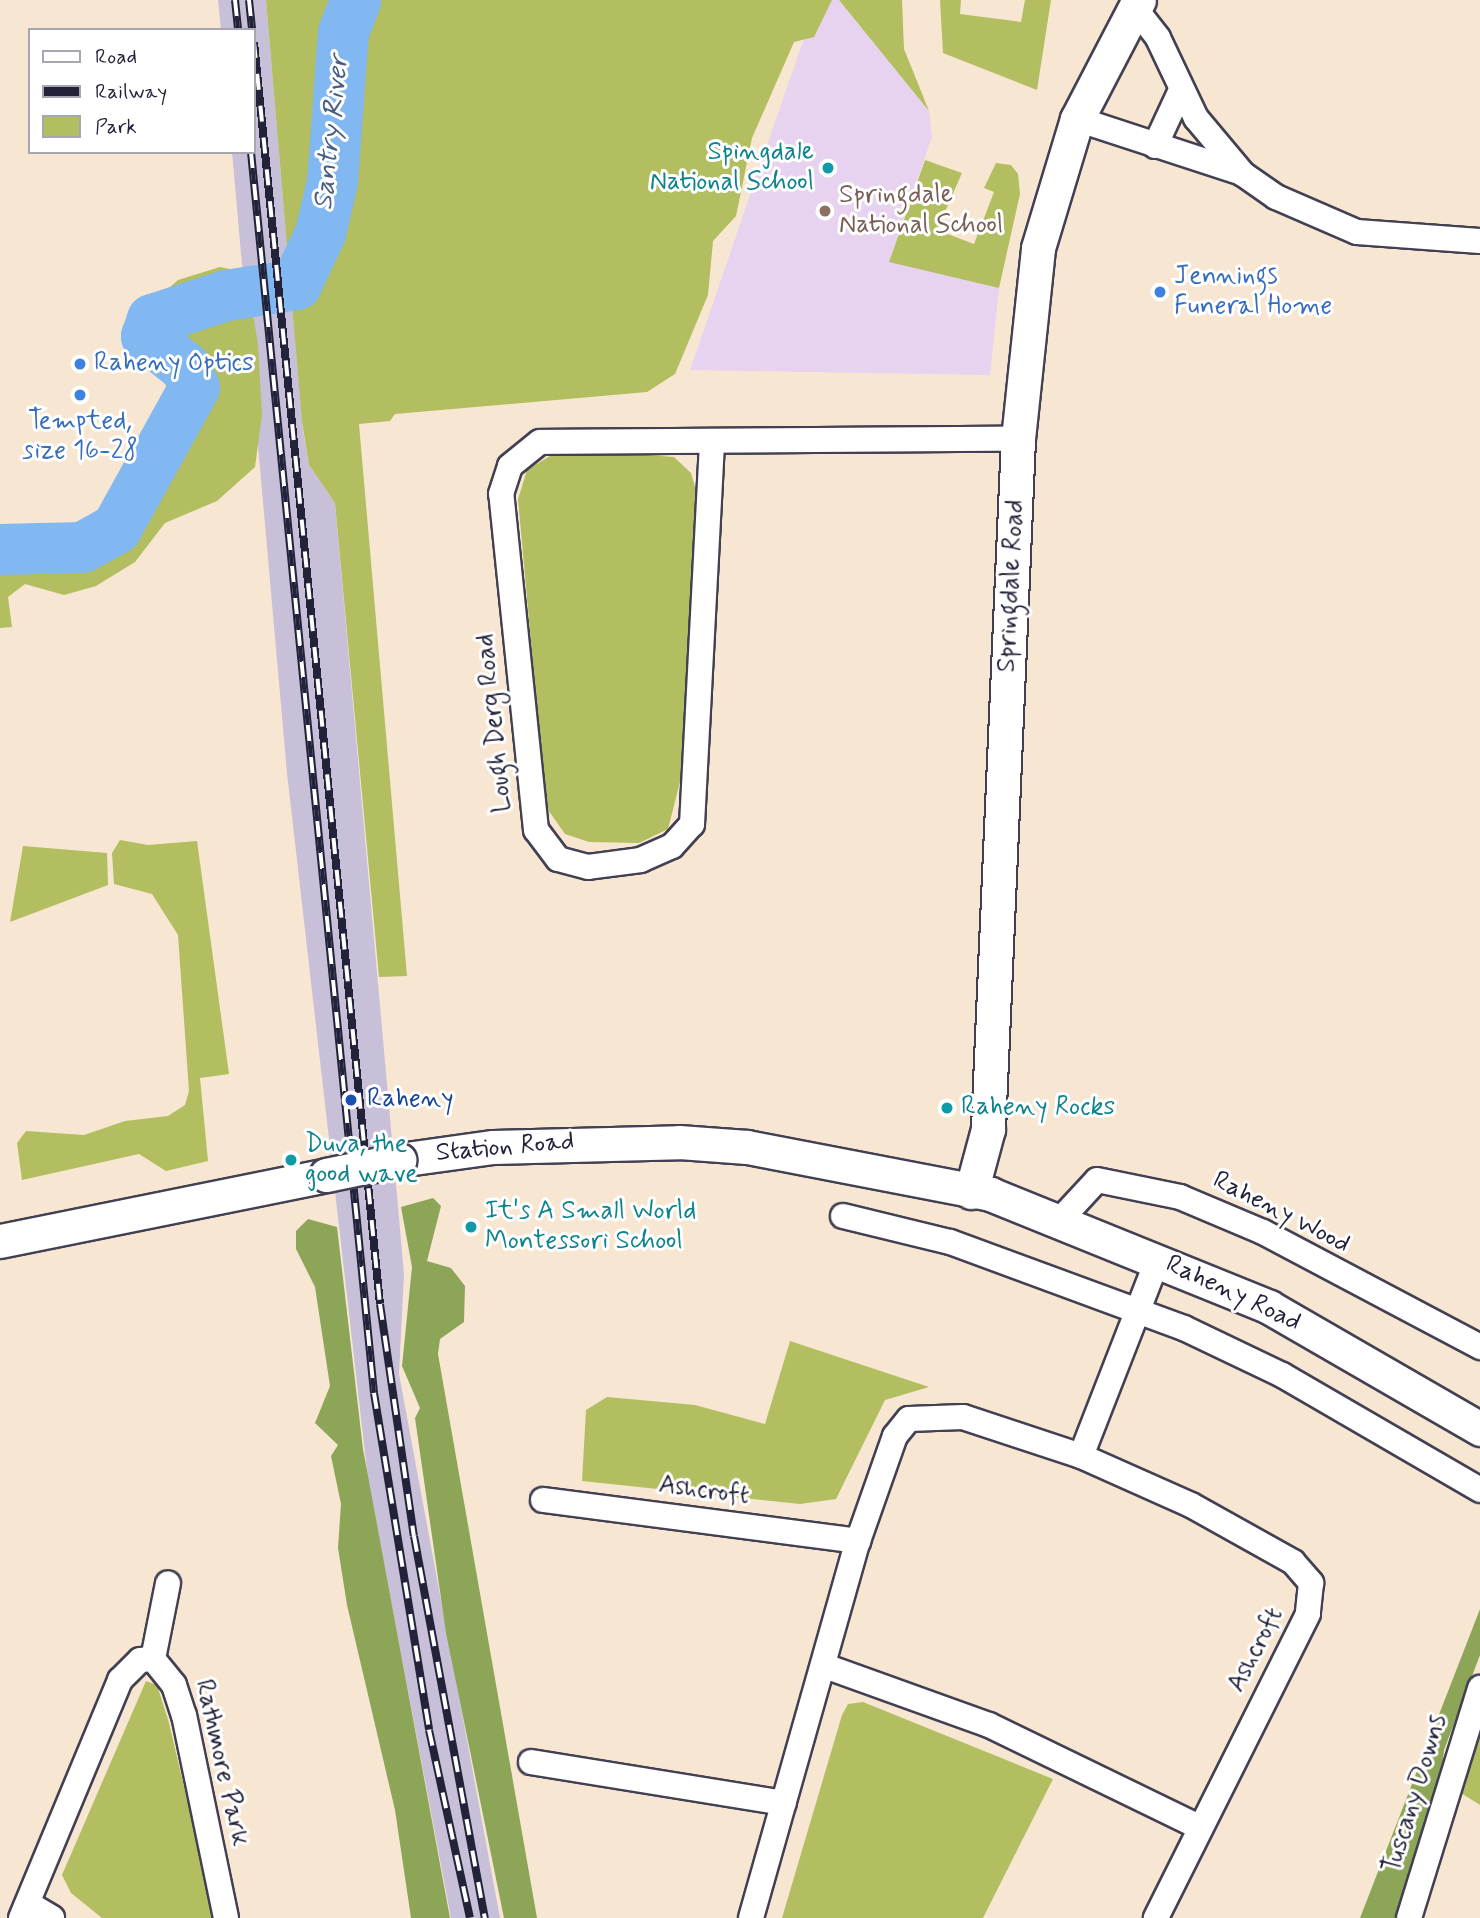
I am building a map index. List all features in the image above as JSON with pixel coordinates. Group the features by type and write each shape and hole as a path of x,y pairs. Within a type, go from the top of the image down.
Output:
{"main road":[{"name":"Springdale Road","path":"971,1192 988,1129 1018,439 1038,248 1077,119 1136,4"},
{"name":"Station Road","path":"0,1241 399,1160 493,1147 679,1142 815,1159 971,1192"},
{"name":"Raheny Road","path":"971,1192 1060,1220 1157,1258 1269,1307 1480,1429"}],"street":[{"path":"1136,4 1158,38 1181,90 1243,174"},
{"path":"1155,146 1181,90"},
{"path":"1077,119 1243,174 1314,218 1357,232 1480,241"},
{"name":"Lough Derg Road","path":"712,443 692,824 672,846 641,860 588,867 558,859 536,831 501,494 510,466 540,442 1018,439"},
{"name":"Raheny Wood","path":"1060,1220 1097,1180 1180,1196 1262,1232 1480,1347"},
{"path":"844,1216 950,1242 1138,1314 1282,1375 1480,1490"},
{"path":"1081,1456 1138,1314 1157,1258"},
{"name":"Ashcroft","path":"751,1918 825,1666 858,1541 895,1436 909,1419 963,1417 1081,1456 1191,1505 1293,1562 1311,1583 1308,1614 1199,1827 1156,1918"},
{"name":"Ashcroft","path":"543,1500 858,1541"},
{"path":"52,1918 25,1911 120,1680 140,1660 153,1659 168,1583"},
{"name":"Rathmore Park","path":"153,1659 174,1685 184,1715 226,1918"},
{"path":"825,1666 989,1725 1199,1827"},
{"name":"Tuscany Downs","path":"1409,1918 1480,1688"},
{"path":"531,1762 784,1803"}],"shaded area":[{"path":"218,0 266,0 303,431 309,465 335,503 404,1274 399,1374 500,1918 451,1918 368,1479 287,773 232,154 256,154 256,28 221,28"},
{"name":"Springdale National School","path":"817,0 839,0 929,111 932,137 889,261 999,288 990,375 690,370"}],"green space":[{"path":"266,0 832,0 814,37 794,42 752,138 736,216 713,241 708,295 675,374 647,392 395,414 390,421 359,424 407,976 379,977 335,503 309,465 302,422"},
{"path":"839,0 902,0 904,49 929,111"},
{"path":"940,0 961,0 960,14 1021,22 1025,0 1051,0 1037,90 943,53"},
{"path":"925,160 962,173 937,230 974,244 994,192 984,188 996,163 1011,165 1018,174 1020,194 999,288 889,262"},
{"path":"220,267 235,270 251,303 258,344 262,415 255,467 217,501 165,523 135,562 96,586 64,595 25,584 8,597 12,627 0,628 0,524 72,526 143,499 165,443 186,417 185,383 155,357 141,333 145,309 178,280"},
{"path":"633,454 674,457 691,473 697,494 680,782 668,829 639,843 589,842 565,834 546,807 518,499 527,470 550,456"},
{"path":"120,840 148,845 197,841 229,1074 200,1078 208,1161 166,1171 139,1154 22,1180 17,1143 26,1131 84,1135 125,1121 168,1116 185,1105 189,1091 178,935 152,894 114,884 112,853"},
{"path":"23,846 107,853 108,885 10,922"},
{"path":"433,1198 441,1206 427,1261 451,1268 465,1286 464,1322 440,1339 438,1354 537,1918 504,1918 446,1633 415,1418 420,1408 402,1366 412,1267 401,1207"},
{"path":"308,1219 337,1227 363,1449 450,1918 411,1918 395,1810 347,1605 338,1548 341,1504 331,1456 338,1445 315,1423 330,1386 315,1287 296,1249 296,1231"},
{"path":"790,1341 929,1387 885,1400 836,1499 800,1504 582,1481 586,1410 607,1397 695,1405 765,1424"},
{"path":"1480,1609 1480,1655 1444,1750 1439,1802 1405,1899 1397,1918 1360,1918"},
{"path":"146,1681 157,1685 169,1723 215,1918 102,1918 71,1893 62,1875"},
{"path":"863,1702 1053,1779 983,1918 782,1918 842,1715 848,1704"},
{"path":"1480,1734 1480,1805 1461,1793"}],"waterway":[{"name":"Santry River","path":"0,549 82,547 116,528 194,387 185,367 146,336 152,319 226,295 296,284 320,233 332,181 343,32 355,0"}],"railway":[{"path":"235,0 238,28"},
{"path":"249,0 252,28"},
{"path":"256,62 380,1304 414,1536 485,1918"},
{"path":"251,154 374,1393 429,1730 470,1918"}],"place":[{"name":"Spingdale National School","path":"828,168"},
{"name":"Springdale National School","path":"825,211"},
{"name":"Jennings Funeral Home","path":"1160,292"},
{"name":"Raheny Optics","path":"80,364"},
{"name":"Tempted, size 16-28","path":"80,395"},
{"name":"Raheny","path":"351,1100"},
{"name":"Raheny Rocks","path":"947,1108"},
{"name":"Duva, the good wave","path":"291,1160"},
{"name":"It's A Small World Montessori School","path":"471,1227"}]}
